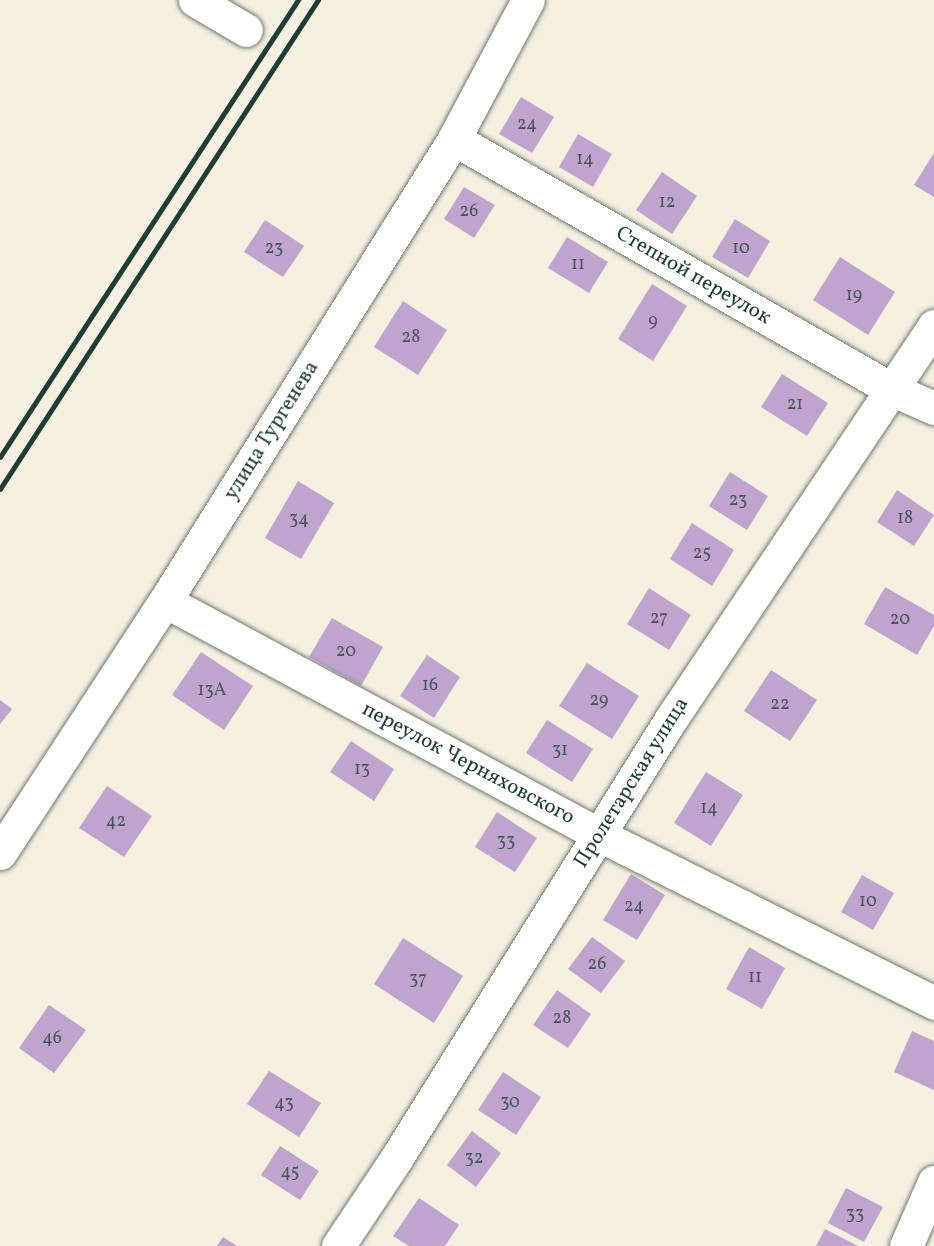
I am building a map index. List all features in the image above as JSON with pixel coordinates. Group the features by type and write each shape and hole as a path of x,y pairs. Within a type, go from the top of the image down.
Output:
{"street":[{"path":"195,0 246,30"},
{"name":"улица Тургенева","path":"0,853 165,601 454,140 528,0"},
{"name":"Степной переулок","path":"454,140 891,388 934,408"},
{"name":"Пролетарская улица","path":"338,1246 671,719 934,326"},
{"name":"переулок Черняховского","path":"165,601 599,835 934,1003"},
{"path":"906,1246 934,1182"}],"building":[{"path":"521,97 554,117 532,153 499,134"},
{"path":"578,134 612,154 593,187 559,167"},
{"path":"934,153 934,197 914,185"},
{"path":"662,172 697,196 672,234 636,210"},
{"path":"464,187 495,205 474,238 444,219"},
{"path":"735,219 770,241 748,278 712,257"},
{"path":"265,220 304,246 283,277 244,252"},
{"path":"567,237 608,262 589,293 548,268"},
{"path":"840,257 895,292 868,335 813,300"},
{"path":"652,284 687,306 653,361 618,339"},
{"path":"403,301 447,330 418,375 374,347"},
{"path":"782,374 828,403 807,436 761,407"},
{"path":"730,472 768,496 747,530 709,506"},
{"path":"298,481 334,503 301,559 265,538"},
{"path":"897,490 934,515 914,546 877,522"},
{"path":"692,523 734,550 712,586 670,559"},
{"path":"885,587 934,615 934,626 917,655 864,624"},
{"path":"649,588 691,615 669,650 627,624"},
{"path":"332,618 383,647 361,686 309,657"},
{"path":"201,652 253,686 224,730 172,695"},
{"path":"427,655 460,677 434,718 400,696"},
{"path":"587,663 639,696 612,739 559,706"},
{"path":"771,670 817,700 790,741 744,711"},
{"path":"0,700 12,709 0,724"},
{"path":"547,720 593,749 572,782 526,753"},
{"path":"351,741 394,769 374,801 330,772"},
{"path":"706,772 743,795 711,846 674,823"},
{"path":"107,786 152,816 124,857 79,828"},
{"path":"497,812 537,838 515,872 475,847"},
{"path":"631,874 665,895 637,940 603,920"},
{"path":"862,875 894,893 873,930 841,912"},
{"path":"592,937 625,961 601,993 568,969"},
{"path":"403,938 463,976 434,1023 374,984"},
{"path":"749,947 785,968 762,1009 726,989"},
{"path":"557,990 591,1014 568,1048 533,1025"},
{"path":"49,1005 86,1030 54,1073 19,1048"},
{"path":"912,1031 934,1041 934,1090 894,1072"},
{"path":"269,1071 321,1103 299,1137 247,1104"},
{"path":"503,1072 541,1097 516,1135 478,1110"},
{"path":"472,1131 501,1153 476,1187 447,1165"},
{"path":"280,1146 319,1171 300,1200 261,1175"},
{"path":"846,1188 883,1207 864,1242 828,1223"},
{"path":"419,1198 459,1225 445,1246 409,1246 393,1236"},
{"path":"825,1229 858,1246 816,1246"},
{"path":"223,1237 237,1246 217,1246"}],"railway":[{"path":"0,457 298,0"},
{"path":"0,489 318,0"}]}
